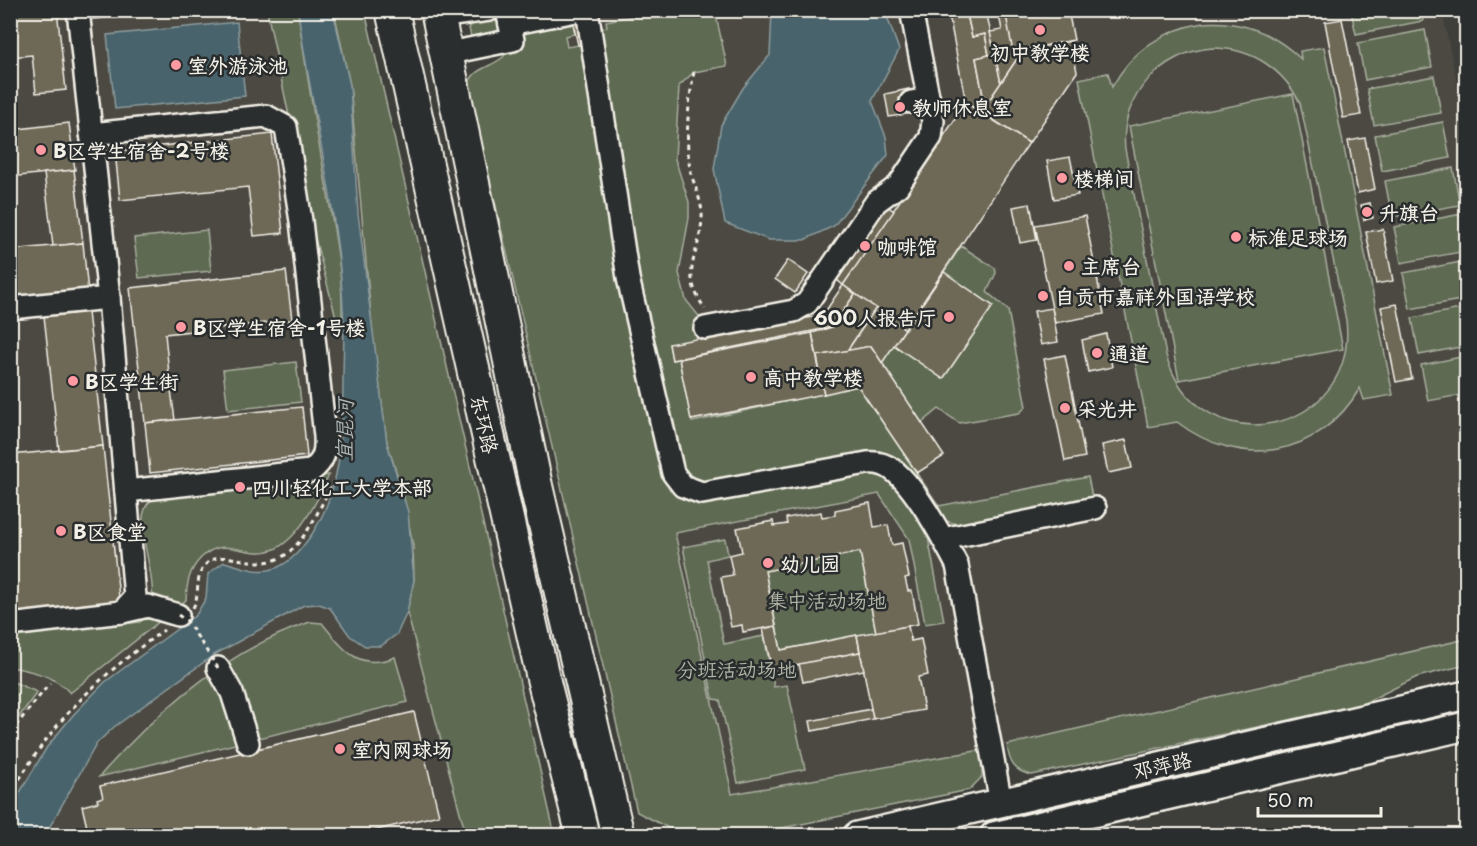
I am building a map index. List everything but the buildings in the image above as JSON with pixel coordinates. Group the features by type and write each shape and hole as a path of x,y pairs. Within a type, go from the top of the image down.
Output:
{"highway":[{"name":"东环路","path":"392,10 543,678 581,834"},
{"name":"东环路","path":"438,14 536,486 620,829"}],"main road":[{"name":"邓萍路","path":"857,836 1467,695"},
{"name":"邓萍路","path":"994,836 1467,726"}],"lane":[{"path":"78,10 109,298 135,597 122,612"},
{"path":"438,14 489,10"},
{"path":"446,54 513,40 508,17 581,10"},
{"path":"587,10 628,278 668,459 677,480 689,489 702,493 876,462 891,468 902,478 943,539 957,565 1001,803"},
{"path":"711,327 794,311 807,303 808,289 876,202 898,186 929,142 933,127 920,100 911,10"},
{"path":"91,134 266,116 286,127 301,221 325,436 326,451 321,463 311,471 126,491"},
{"path":"10,308 109,298"},
{"path":"943,539 1095,508"},
{"path":"10,625 122,612 148,606 178,615"},
{"path":"218,668 232,693 248,743"}],"path":[{"path":"694,72 687,141 690,170 703,217 693,255 691,284 711,327"},
{"path":"178,615 187,621 218,668"},
{"path":"10,733 50,684"}],"shaded area":[{"name":"四川轻化工大学本部","path":"10,11 357,11 551,835 11,835"},
{"name":"自贡市嘉祥外国语学校","path":"560,11 1442,11 1466,125 1466,639 1007,745 732,794 577,102"}],"green space":[{"path":"267,11 298,11 338,257 342,296 341,336 313,231"},
{"path":"334,11 365,11 554,831 551,835 466,835 407,612 414,580 413,546 403,493 387,443 372,328 350,85"},
{"path":"661,11 715,11 727,66 694,72 679,86 675,159 689,202 689,218 679,273 686,300 702,320 699,339 669,344 672,360 679,359 692,422 858,386 939,506 1088,477 1092,497 961,525 942,520 901,465 707,484 693,481 684,474 636,272 617,127 599,29 607,27 606,21"},
{"path":"1351,11 1421,11 1423,21 1356,34"},
{"path":"493,19 499,24 498,33 475,39 471,37 469,28 474,22"},
{"path":"573,23 575,34 565,36 567,47 585,44 618,276 664,476 671,486 869,471 890,478 927,532 944,621 925,624 909,539 879,494 675,533 732,794 982,750 982,777 969,790 748,835 682,835 637,812 468,86 474,75 505,55 517,33"},
{"path":"1217,23 1244,26 1268,35 1301,59 1300,51 1324,47 1393,395 1364,400 1360,388 1343,412 1323,430 1301,442 1277,449 1252,451 1226,447 1201,437 1177,422 1148,427 1079,79 1108,73 1112,87 1129,62 1139,52 1162,37 1188,26","holes":["1213,48 1253,56 1265,63 1285,80 1300,103 1346,320 1343,359 1328,390 1303,412 1273,423 1240,424 1209,413 1183,390 1166,355 1125,149 1125,130 1129,112 1137,95 1148,80 1161,68 1194,51"]},
{"path":"1425,30 1432,67 1365,80 1358,43"},
{"path":"1434,76 1441,113 1374,125 1367,89"},
{"name":"标准足球场","path":"1293,94 1343,349 1179,380 1129,126"},
{"path":"1443,122 1450,158 1382,171 1375,135"},
{"path":"1453,168 1460,205 1392,217 1385,181"},
{"path":"1462,214 1466,251 1401,263 1394,227"},
{"path":"207,230 211,271 139,278 134,238"},
{"path":"961,246 995,268 996,273 987,292 1008,310 1026,407 1019,413 959,423 939,409 922,423 882,363 894,345 943,379 993,306 944,272"},
{"path":"1466,261 1466,299 1410,309 1403,273"},
{"path":"1466,308 1466,346 1419,355 1412,318"},
{"path":"1466,356 1466,394 1428,401 1421,365"},
{"path":"296,362 301,402 228,410 223,370"},
{"path":"329,475 320,495 300,527 284,544 264,552 227,547 210,551 201,558 191,572 186,600 70,693 51,678 11,667 10,636 140,622 150,609 152,592 151,574 143,536 143,519 147,505 159,494"},
{"name":"分班活动场地","path":"725,539 728,555 707,560 724,644 764,636 774,687 787,685 805,769 738,783 720,700 713,699 683,547"},
{"name":"集中活动场地","path":"860,552 876,632 781,650 765,571"},
{"path":"310,622 322,623 344,649 361,659 371,662 395,657 408,702 99,777 144,729 222,666 279,634"},
{"path":"1466,639 1466,665 1417,677 1360,705 1032,775 1017,769 1009,756 1007,745"},
{"path":"10,681 37,692 11,728"}],"water":[{"name":"宜昆河","path":"298,11 333,11 350,85 358,213 387,443 408,512 414,580 407,612 397,634 381,646 365,646 350,636 330,608 319,604 304,605 214,655 114,727 97,743 45,835 11,835 10,809 47,747 73,715 105,682 196,615 206,598 208,574 224,562 262,571 276,568 292,558 312,534 330,498 341,440 343,308 336,233"},
{"path":"772,11 885,11 899,50 872,101 886,137 888,155 834,226 804,240 769,240 725,223 714,169 721,125 743,88 770,55"},
{"name":"室外游泳池","path":"237,22 245,96 115,109 107,35"}],"place":[{"name":"初中教学楼","path":"1040,30"},
{"name":"室外游泳池","path":"176,65"},
{"name":"教师休息室","path":"900,107"},
{"name":"B区学生宿舍-2号楼","path":"41,150"},
{"name":"楼梯间","path":"1062,178"},
{"name":"升旗台","path":"1367,212"},
{"name":"标准足球场","path":"1236,237"},
{"name":"咖啡馆","path":"865,246"},
{"name":"主席台","path":"1069,266"},
{"name":"自贡市嘉祥外国语学校","path":"1043,296"},
{"name":"600人报告厅","path":"949,317"},
{"name":"B区学生宿舍-1号楼","path":"181,327"},
{"name":"通道","path":"1097,353"},
{"name":"高中教学楼","path":"751,377"},
{"name":"B区学生街","path":"73,381"},
{"name":"采光井","path":"1065,408"},
{"name":"四川轻化工大学本部","path":"240,487"},
{"name":"B区食堂","path":"61,531"},
{"name":"幼儿园","path":"768,563"},
{"name":"室内网球场","path":"340,749"}]}
